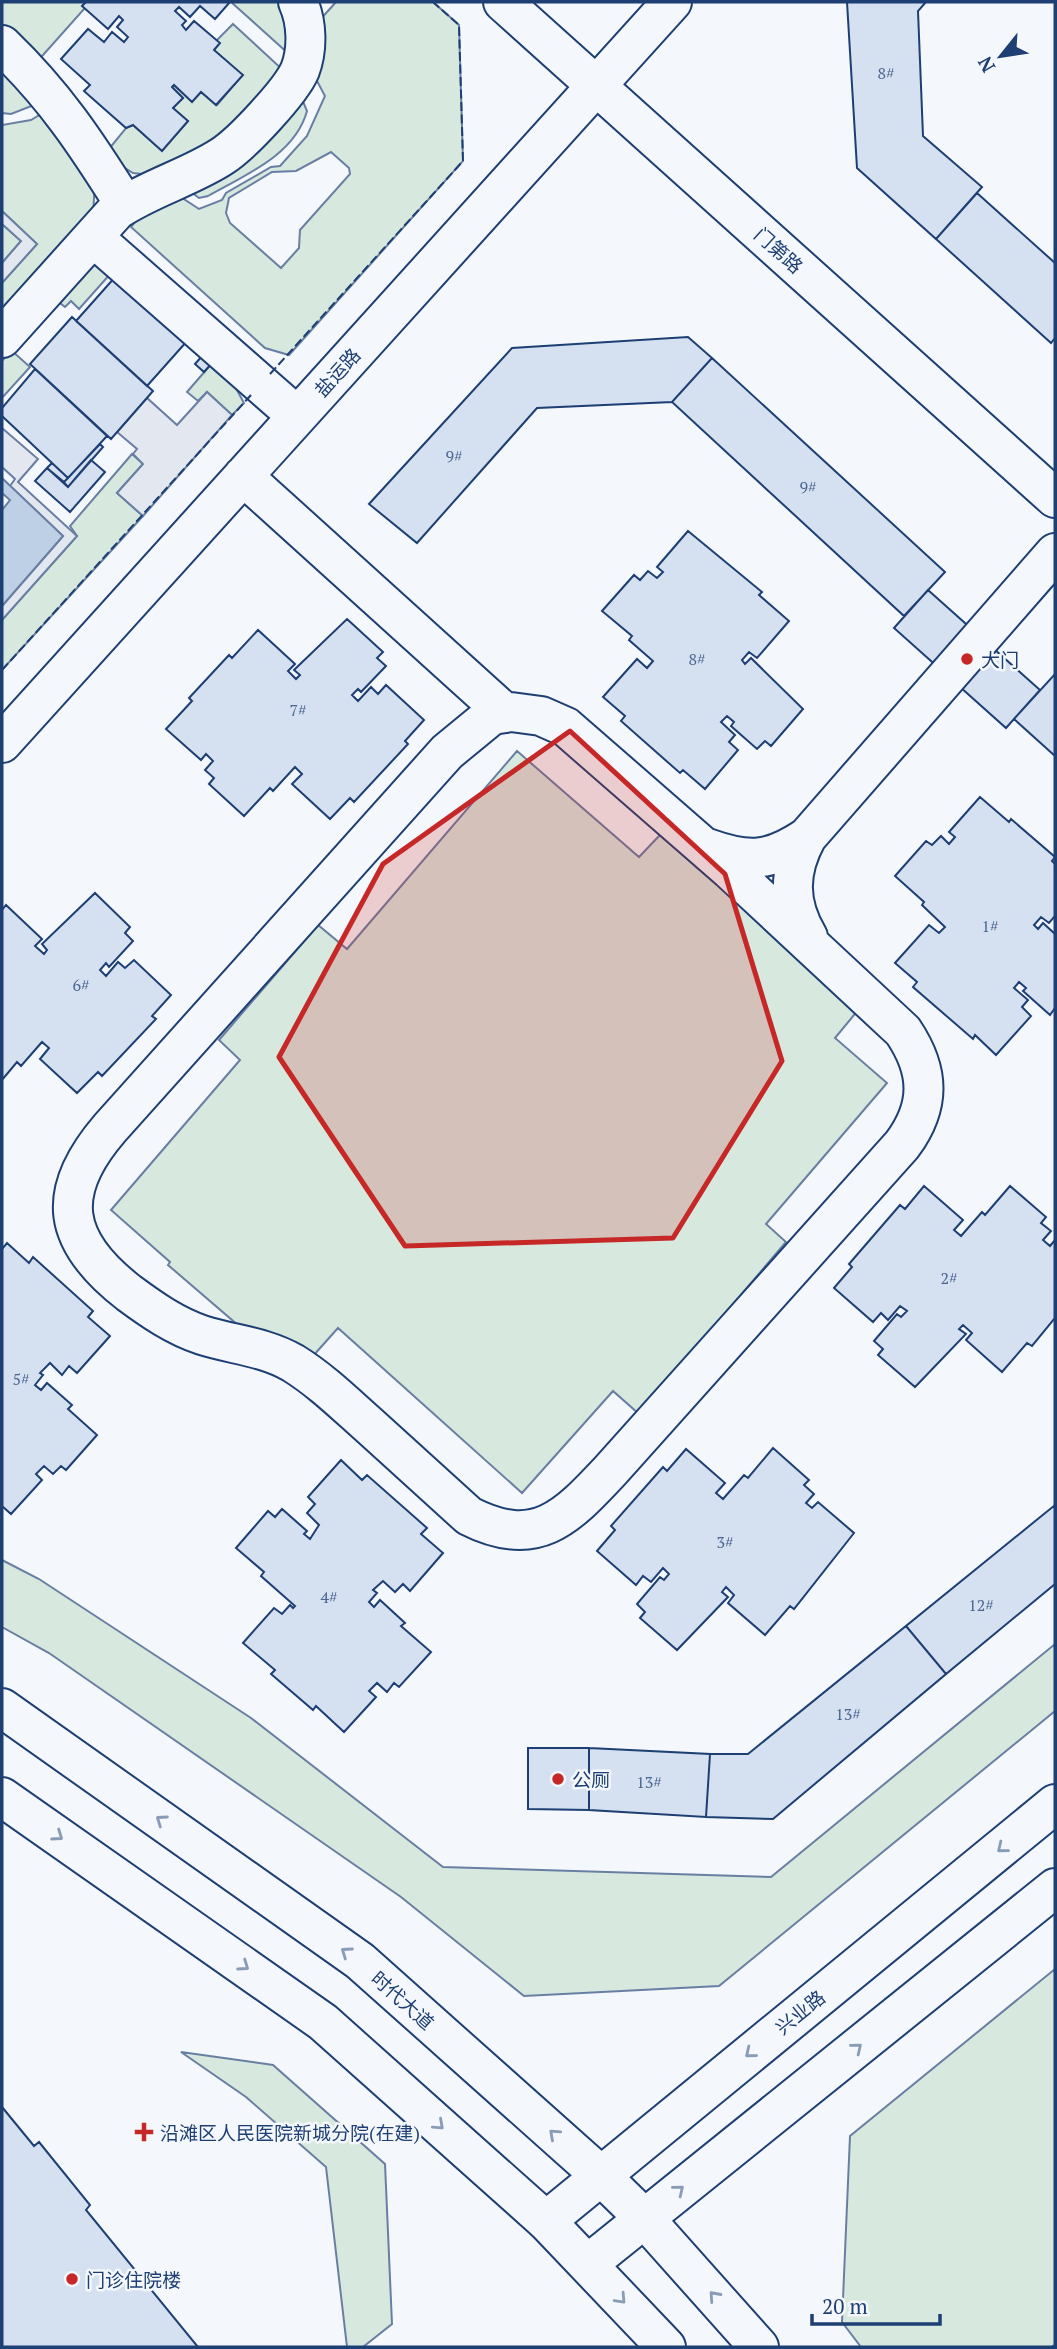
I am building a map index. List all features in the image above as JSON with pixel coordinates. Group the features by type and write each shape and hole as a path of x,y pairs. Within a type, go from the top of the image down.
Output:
{"street":[{"path":"2,338 125,205 136,196 220,158 237,145 275,104 300,71 306,39 303,13 298,2"},
{"name":"门第路","path":"503,2 596,86 1048,476"},
{"name":"盐运路","path":"2,743 672,2"},
{"path":"2,45 60,106 125,205"},
{"path":"93,237 297,416"},
{"path":"243,476 505,713"},
{"path":"814,948 795,915 791,890 799,853 807,837 1055,552"},
{"path":"505,713 541,716 566,727 702,846 904,1031 917,1051 924,1091 915,1127 610,1471 574,1509 555,1521 526,1530 494,1528 469,1516 321,1382 292,1363 258,1347 204,1336 151,1309 117,1283 93,1258 77,1233 72,1209 74,1186 89,1152 447,752 492,715 505,713"},
{"path":"702,846 750,860 787,850 807,837"},
{"name":"时代大道","path":"2,1708 360,1961 600,2175 644,2218 759,2347"},
{"path":"2,1797 323,2022 546,2221 666,2347"},
{"name":"兴业路","path":"546,2221 1055,1804"},
{"path":"588,2264 1055,1888"}],"highlighted area":[{"path":"570,731 725,874 782,1061 673,1238 405,1246 279,1057 383,864"}],"shaded area":[{"path":"2,2 86,2 83,5 85,8 35,64 2,35"},
{"path":"231,2 285,2 290,55"},
{"path":"336,2 433,2 459,25 463,161 289,355 265,348 131,227 135,222 130,217 176,194 199,209 222,200 226,193 271,167 280,166 307,136 325,96 316,79 318,22","holes":["331,152 349,168 350,174 300,230 299,248 281,268 230,223 226,213 229,198 272,172 296,171"]},
{"path":"233,24 284,71 232,133 151,175 133,173 104,155 126,128 133,125 162,150 188,121 173,108 183,98 172,87 174,85 192,101 201,92 217,105 242,75 214,50 219,43 216,41"},
{"path":"2,54 34,105 11,114 2,113"},
{"path":"302,99 307,111 301,126 280,152 208,196 199,198 187,189"},
{"path":"41,114 95,179 93,217 2,321 2,283 37,244 2,211 2,125 31,120"},
{"path":"2,211 37,244 2,283 2,263 21,241 2,224"},
{"path":"2,224 21,241 2,263"},
{"path":"93,255 112,272 79,309 71,301 65,307 60,303 66,296 61,292"},
{"path":"11,350 30,367 2,398 2,361"},
{"path":"213,362 231,379 244,403 232,415 207,392 198,401 187,392"},
{"path":"207,392 232,415 143,516 117,493 143,464 133,454 137,449 117,432 147,398 177,425"},
{"path":"2,428 38,459 18,482 77,536 2,620 2,606 63,536 10,486 15,479 2,467"},
{"path":"132,454 143,464 117,493 143,516 2,670 2,620 77,536 70,526"},
{"path":"517,751 639,857 660,835 859,1009 835,1038 887,1083 766,1224 786,1242 639,1414 613,1391 522,1493 338,1328 296,1375 168,1265 170,1262 111,1210 240,1060 219,1040 318,925 347,949"},
{"path":"2,1560 39,1579 251,1718 443,1867 771,1877 1055,1644 1055,1711 719,1986 524,1996 401,1897 49,1653 2,1627"},
{"path":"1055,1969 1055,2345 861,2347 842,2322 850,2136"},
{"path":"181,2052 273,2065 385,2164 392,2324 363,2347 347,2347 326,2167 246,2097"}],"water":[{"path":"2,478 63,536 2,606 2,510 10,500 2,493"}],"building":[{"path":"86,2 230,2 215,19 200,6 190,17 179,7 175,11 186,21 182,25 186,30 194,21 220,43 214,50 243,75 216,105 201,92 192,102 174,85 172,87 183,98 173,108 188,121 162,151 133,125 126,128 84,91 90,85 61,59 88,29 104,42 112,32 124,42 128,37 117,27 123,20 119,16 108,29 82,6"},
{"path":"847,2 926,2 918,11 923,136 982,187 936,239 857,168"},
{"path":"977,193 1055,263 1055,338 1051,343 936,239"},
{"path":"116,276 188,340 147,386 76,321"},
{"path":"72,317 153,391 111,439 30,364"},
{"path":"688,337 712,358 672,402 537,408 417,543 369,504 512,348"},
{"path":"203,355 212,363 204,372 195,364"},
{"path":"712,358 945,572 904,616 672,402"},
{"path":"35,369 107,436 68,478 2,416 2,408"},
{"path":"100,444 103,447 68,487 64,482"},
{"path":"91,460 105,472 70,512 35,481 47,468 68,487"},
{"path":"52,463 68,478 64,482 47,468"},
{"path":"688,531 762,592 759,595 789,621 757,658 749,652 742,660 745,664 751,658 803,709 771,746 765,741 757,749 731,726 734,722 727,716 721,722 735,735 729,742 738,750 705,789 683,770 680,773 621,721 625,716 603,697 637,659 647,668 653,661 629,640 632,636 602,611 634,575 640,580 648,571 657,578 663,572 657,567"},
{"name":"大门","path":"928,590 1040,690 1006,728 894,628"},
{"path":"347,619 383,652 377,658 386,666 361,692 358,689 352,695 358,701 371,687 378,694 386,685 424,720 405,741 408,744 354,802 350,798 330,819 292,784 302,774 295,767 273,791 270,788 244,816 209,784 214,778 205,770 213,761 206,754 201,760 166,729 192,701 189,698 229,655 232,658 258,630 295,664 288,671 296,679 300,675 294,670"},
{"path":"1055,674 1055,756 1014,719"},
{"path":"980,797 1009,822 1011,819 1055,857 1052,861 1055,864 1055,916 1049,923 1041,917 1034,925 1038,929 1043,923 1055,934 1055,1008 1050,1015 1023,991 1026,988 1019,982 1014,988 1028,1000 1022,1007 1031,1016 996,1055 975,1035 973,1039 913,987 917,982 895,963 929,925 939,933 945,927 922,905 924,902 895,876 926,841 932,845 941,836 949,844 955,837 949,832"},
{"path":"95,893 130,927 125,933 133,941 109,967 106,963 100,970 106,976 118,962 125,968 134,960 171,995 152,1016 156,1019 102,1076 98,1072 77,1093 40,1059 49,1048 42,1042 21,1066 17,1062 2,1080 2,910 6,905 42,939 35,946 44,954 47,950 42,944"},
{"path":"924,1186 963,1220 954,1230 961,1236 982,1212 985,1215 1010,1186 1046,1217 1041,1223 1051,1231 1043,1240 1050,1246 1055,1240 1055,1318 1032,1346 1027,1343 1002,1372 966,1340 972,1333 963,1325 959,1329 966,1334 915,1387 878,1355 883,1349 874,1341 897,1314 901,1317 907,1311 900,1306 888,1320 881,1313 873,1322 834,1288 852,1267 849,1264 900,1205 905,1209"},
{"path":"7,1243 29,1263 33,1257 93,1311 88,1317 110,1336 77,1373 69,1366 62,1375 50,1363 40,1373 43,1375 35,1385 41,1390 47,1383 72,1405 68,1409 97,1435 66,1470 61,1466 53,1474 44,1466 36,1474 42,1480 11,1514 2,1506 2,1249"},
{"path":"773,1448 809,1480 804,1485 814,1494 806,1503 812,1508 818,1502 854,1533 794,1609 790,1606 765,1635 728,1603 734,1595 726,1587 722,1592 728,1597 677,1650 640,1618 645,1612 637,1604 660,1577 664,1580 669,1574 663,1568 651,1582 643,1576 636,1585 597,1551 615,1530 611,1526 663,1467 667,1471 686,1449 725,1483 716,1493 723,1499 744,1475 748,1478"},
{"path":"341,1460 362,1480 367,1475 427,1528 421,1534 443,1553 410,1591 403,1584 395,1592 383,1581 373,1590 377,1593 369,1602 374,1607 380,1600 405,1623 401,1626 431,1652 399,1687 394,1683 387,1692 377,1683 369,1691 376,1697 344,1732 316,1706 313,1710 271,1674 275,1670 243,1643 274,1608 282,1614 290,1605 293,1608 295,1606 261,1576 264,1572 236,1548 268,1511 275,1517 282,1509 307,1531 304,1534 310,1539 319,1525 307,1513 315,1504 308,1497"},
{"path":"1055,1505 1055,1584 946,1674 906,1626"},
{"path":"906,1626 946,1674 773,1819 706,1817 710,1754 748,1754"},
{"name":"公厕","path":"528,1748 589,1748 589,1810 528,1809"},
{"path":"589,1748 710,1754 706,1817 589,1810"},
{"name":"门诊住院楼","path":"2,2107 34,2146 39,2142 90,2205 86,2210 198,2347 2,2347"}],"fence":[{"path":"270,374 463,161 459,25 433,2"},
{"path":"2,670 251,395"}],"place":[{"name":"大门","path":"967,659"},
{"name":"公厕","path":"558,1779"},
{"name":"沿滩区人民医院新城分院(在建)","path":"144,2132"},
{"name":"门诊住院楼","path":"72,2279"}]}
